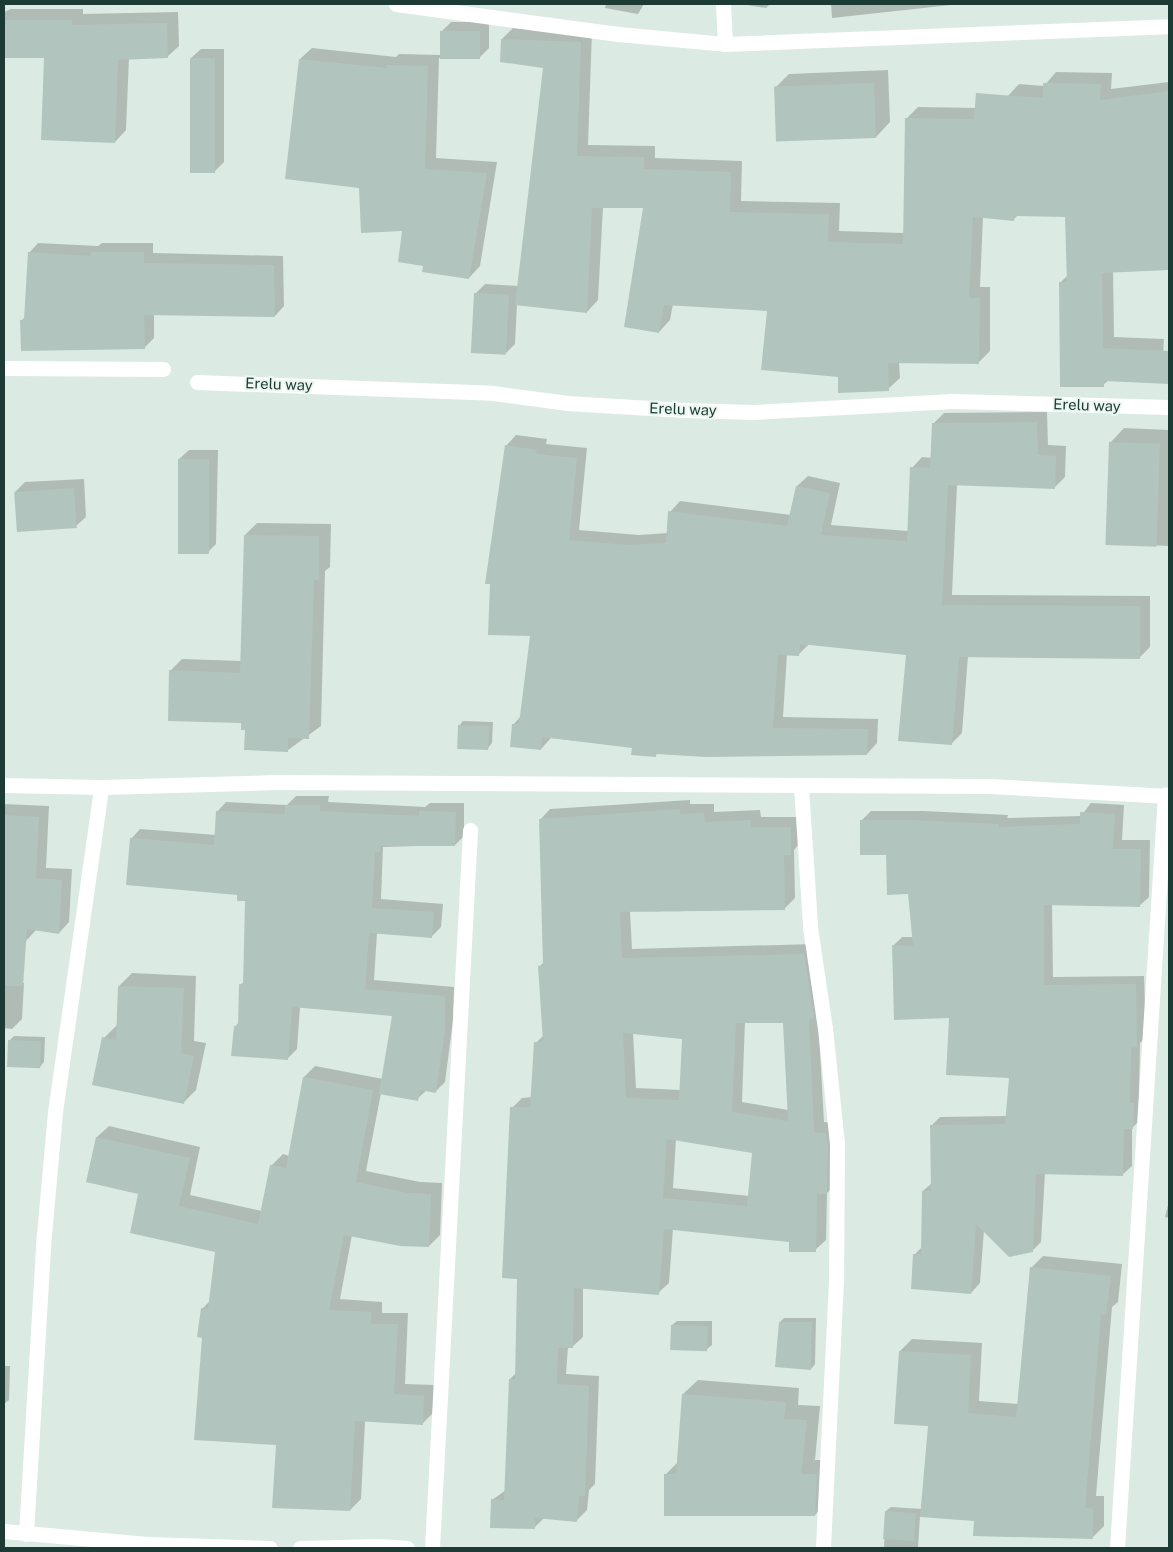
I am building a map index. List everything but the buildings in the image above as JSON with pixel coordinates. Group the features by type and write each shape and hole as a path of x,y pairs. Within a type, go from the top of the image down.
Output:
{"street":[{"path":"396,4 618,34 725,44 1169,26"},
{"path":"723,4 725,44"},
{"path":"4,368 163,369"},
{"name":"Erelu way","path":"197,382 493,393 568,403 710,411 754,412 953,401 1169,407"},
{"path":"4,785 101,787 276,782 989,786 1167,796 1117,1548"},
{"path":"800,786 810,927 825,1028 837,1144 836,1281 823,1548"},
{"path":"26,1534 44,1235 55,1112 101,787"},
{"path":"432,1548 470,830"},
{"path":"4,1531 26,1534 57,1543 270,1548"},
{"path":"300,1548 407,1548"}]}
